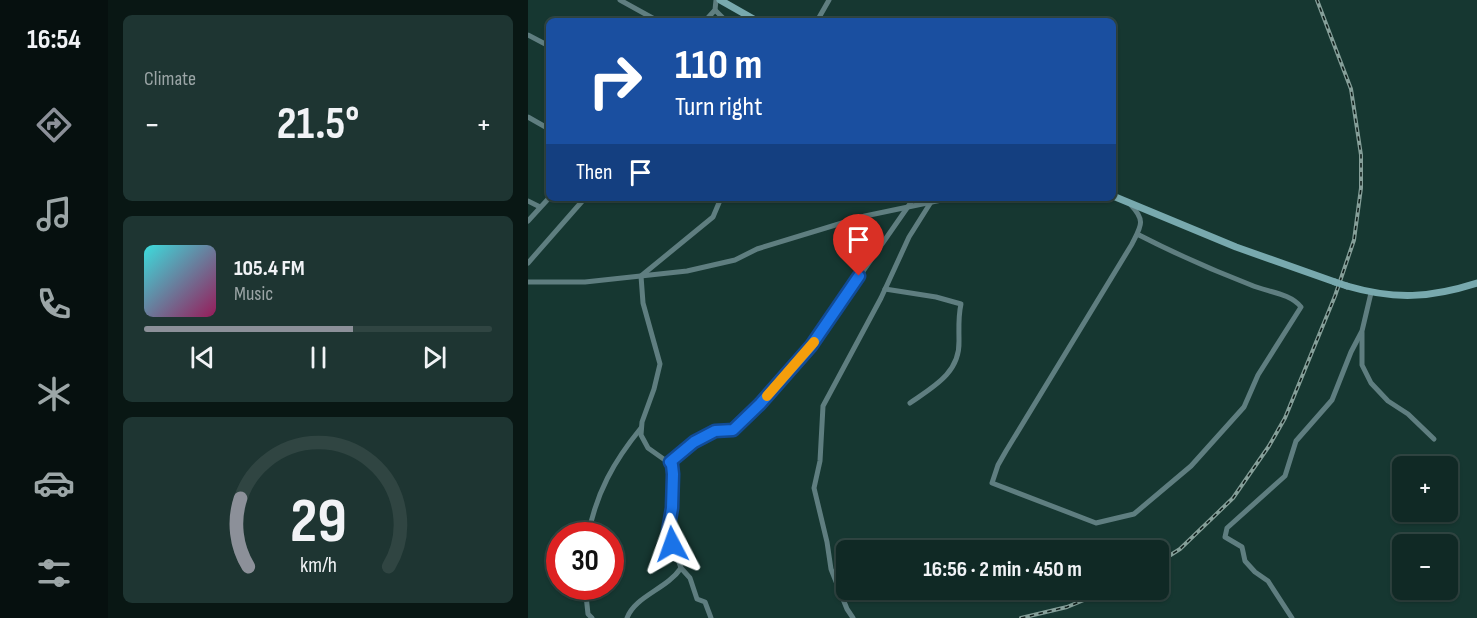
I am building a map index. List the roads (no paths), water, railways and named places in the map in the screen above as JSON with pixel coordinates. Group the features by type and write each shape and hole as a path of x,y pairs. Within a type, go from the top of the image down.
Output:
{"main road":[{"path":"721,0 745,18"},
{"path":"1116,197 1236,247 1371,293 1426,296 1477,283"}],"street":[{"path":"620,0 653,18"},
{"path":"708,18 721,0"},
{"path":"820,18 829,0"},
{"path":"715,10 723,18"},
{"path":"528,35 546,44"},
{"path":"528,117 546,127"},
{"path":"528,201 540,207"},
{"path":"528,221 546,201"},
{"path":"528,263 582,201"},
{"path":"641,276 713,217 720,201"},
{"path":"670,462 694,442 715,431 733,430 760,404 811,346 912,201"},
{"path":"528,282 585,282 687,271 735,260 757,249 865,216 936,201"},
{"path":"853,618 831,569 814,488 814,479 820,461 823,406 885,289 909,237 931,202"},
{"path":"1128,202 1140,215 1142,223 1137,234 1006,451 992,483 1096,523 1134,514 1199,458 1244,407 1258,375 1301,307 1295,300 1253,286 1137,234"},
{"path":"591,522 609,471 641,428 660,364 643,303 641,276"},
{"path":"885,289 936,297 961,304 958,323 959,354 955,364 938,383 910,404"},
{"path":"1371,293 1362,331 1362,365 1371,383 1388,401 1408,414 1434,439"},
{"path":"1292,618 1268,581 1245,561 1242,548 1225,537 1227,528 1285,476 1296,441 1332,400 1362,331"},
{"path":"641,428 641,435 648,448 672,465 672,508 668,531 681,568 690,578 697,599 705,602 711,618"},
{"path":"627,618 632,608 674,578 681,568"},
{"path":"586,600 588,614 592,618"}],"railway":[{"path":"1169,556 1180,549 1233,498 1269,446 1285,418 1335,296 1354,240 1361,188 1361,155 1351,89 1317,0"},
{"path":"1021,618 1067,607 1084,600"}]}
